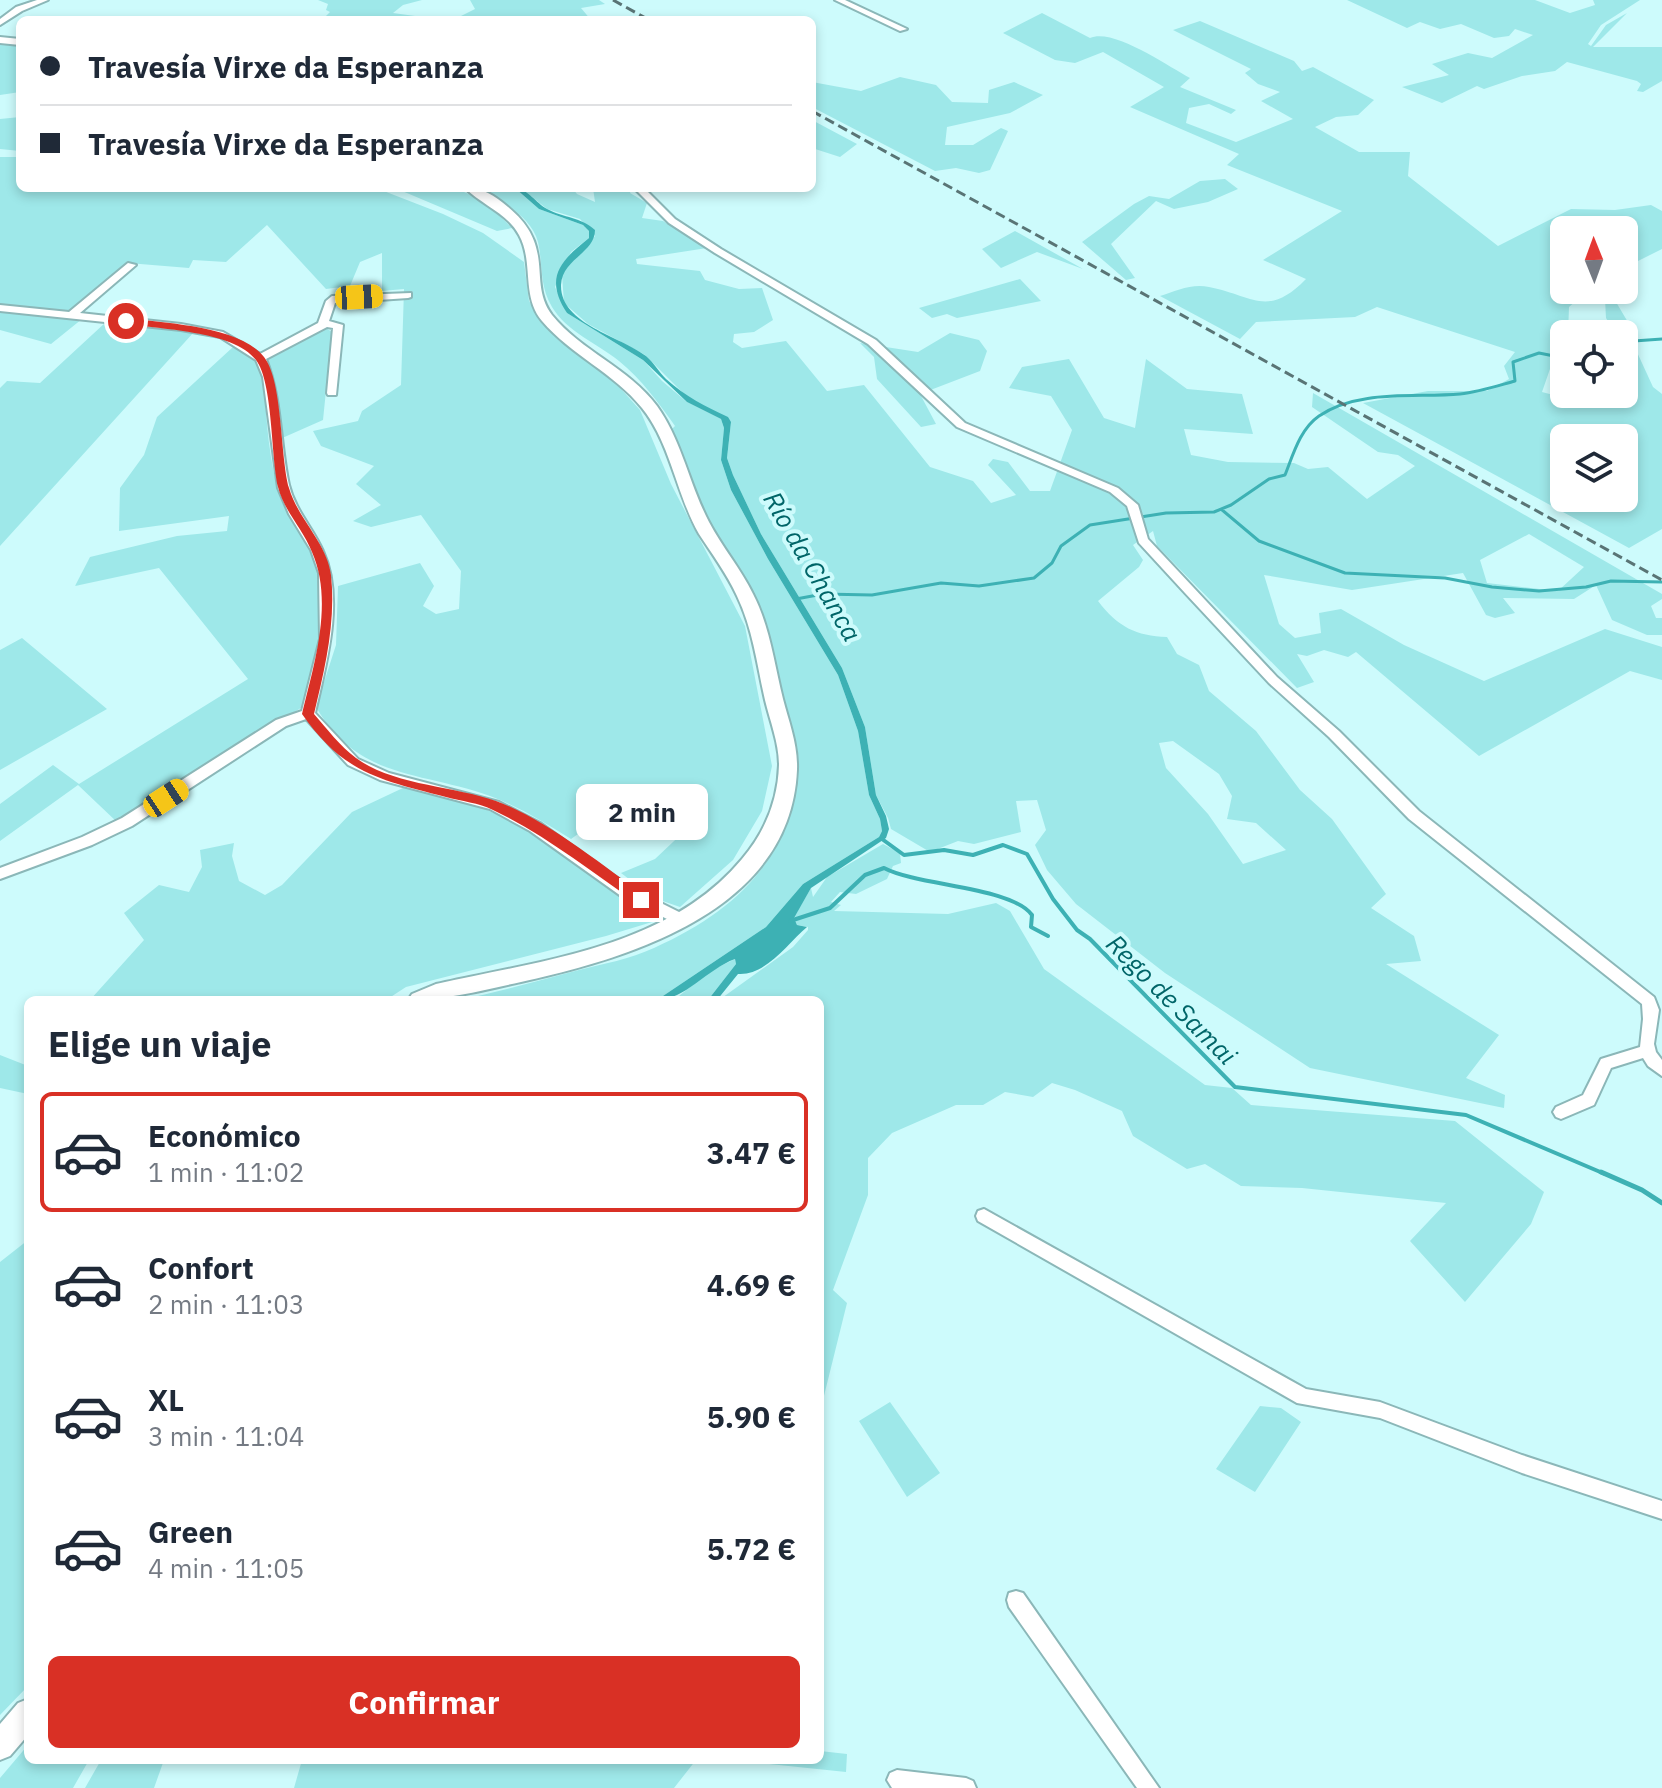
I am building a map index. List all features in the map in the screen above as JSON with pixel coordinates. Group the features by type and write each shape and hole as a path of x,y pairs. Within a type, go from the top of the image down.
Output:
{"street":[{"path":"3,21 44,0"},
{"path":"839,0 903,29"},
{"path":"17,1 33,4"},
{"path":"428,996 646,940 682,920 713,900 749,868 770,834 783,802 788,764 761,631 744,593 700,522 661,423 626,381 549,320 541,308 530,246 521,229 500,207 478,192"},
{"path":"643,192 672,221 872,342 961,425 1114,490 1132,505 1143,540 1273,680 1334,734 1414,815 1649,1001 1653,1010 1647,1027 1646,1051 1662,1070"},
{"path":"72,315 131,265"},
{"path":"323,325 331,301 336,298 408,295"},
{"path":"0,308 223,335 260,358 268,377 284,488 295,514 317,550 325,573 326,639 308,714"},
{"path":"260,358 323,325 338,325 332,393"},
{"path":"308,714 353,762 385,777 494,805 535,827 626,892 682,920"},
{"path":"0,874 87,841 127,822 281,723 308,714"},
{"path":"1561,1112 1589,1100 1606,1063 1646,1051"},
{"path":"984,1216 1303,1397 1380,1410 1522,1464 1662,1510"},
{"path":"1016,1600 1149,1788"},
{"path":"0,1746 24,1718"},
{"path":"897,1780 966,1788"}],"shaded area":[{"path":"318,0 422,0 403,5 393,13 415,16 326,16 330,12 326,10 328,4"},
{"path":"470,0 599,0 605,4 581,8 588,16 461,16 475,9"},
{"path":"1347,0 1535,0 1570,13 1595,5 1593,0 1640,0 1601,25 1588,44 1591,46 1606,25 1627,13 1593,47 1662,47 1662,81 1643,92 1637,91 1641,84 1637,81 1567,62 1555,71 1522,76 1484,89 1477,86 1442,103 1402,87 1449,75 1432,64 1468,53 1492,58 1533,35 1515,29 1509,36 1494,38 1461,24 1440,29 1420,22 1407,28"},
{"path":"1042,13 1090,38 1100,36 1126,43 1190,78 1180,87 1236,110 1231,114 1209,104 1189,108 1186,123 1236,142 1293,119 1261,101 1280,92 1258,84 1245,73 1251,69 1173,30 1200,21 1294,61 1302,71 1313,67 1374,100 1358,115 1336,117 1315,127 1359,152 1410,152 1408,176 1498,246 1550,220 1550,304 1572,304 1569,307 1569,320 1550,320 1550,369 1542,392 1550,394 1550,408 1638,408 1638,354 1653,387 1662,394 1662,529 1629,548 1563,512 1638,512 1638,424 1550,424 1550,505 1363,403 1428,391 1487,391 1509,379 1504,366 1515,352 1377,307 1355,317 1256,322 1240,339 1160,296 1203,286 1259,301 1280,298 1306,279 1263,260 1342,211 1227,165 1239,154 1130,107 1164,87 1103,52 1075,63 1055,60 1003,33"},
{"path":"0,42 16,44 16,93 0,95"},
{"path":"900,77 936,85 952,102 988,103 989,90 1014,82 1043,95 1010,113 947,127 945,145 973,145 1001,128 1008,131 990,170 979,173 956,168 935,171 816,109 816,83 861,91"},
{"path":"16,117 16,151 0,149 0,119"},
{"path":"816,122 857,144 840,157 816,149"},
{"path":"0,157 16,157 16,192 386,192 483,233 524,262 529,301 546,325 604,370 640,410 671,484 745,626 772,766 762,811 733,860 680,907 654,898 621,873 655,859 691,825 650,802 626,800 571,839 531,815 490,796 393,770 371,761 333,731 316,707 336,645 338,586 420,563 434,586 423,606 436,614 459,609 461,571 421,515 371,527 353,521 381,505 356,484 374,466 321,446 313,431 358,421 362,411 401,385 404,289 382,291 382,253 360,262 350,286 326,289 267,225 226,262 193,260 189,268 128,263 69,313 0,306"},
{"path":"1225,179 1238,189 1208,202 1174,209 1156,201 1111,244 1135,278 1126,280 1082,242 1149,196 1169,199 1200,181"},
{"path":"404,192 463,192 471,195 484,202 512,228 497,231"},
{"path":"487,192 520,192 539,209 583,225 589,231 589,238 571,252 555,287 567,313 643,360 687,402 721,419 724,428 721,460 731,490 768,559 838,675 858,731 869,795 880,819 882,831 879,837 803,884 766,927 663,996 477,996 626,958 692,929 751,881 772,853 786,821 793,786 792,747 783,704 688,475 671,430 675,426 627,368 558,316 545,291 538,242 529,225 514,210"},
{"path":"520,192 525,192 547,209 584,222 595,230 590,245 572,262 563,276 563,298 570,310 593,328 646,356 681,391 728,417 731,422 727,458 733,475 761,534 842,668 865,727 876,795 889,829 886,838 811,888 794,918 797,925 807,927 767,964 758,970 738,974 720,996 711,996 736,964 735,959 687,990 674,996 663,996 766,927 803,884 879,837 882,831 880,819 869,795 858,731 838,675 768,559 731,490 721,460 724,428 721,419 687,402 643,360 567,313 557,290 558,271 570,254 589,238 589,231 583,225 539,209"},
{"path":"526,192 575,192 595,202 594,192 630,192 647,203 642,218 663,221 707,248 636,259 637,264 700,271 705,280 739,289 762,288 773,320 754,332 734,334 733,342 742,348 786,341 827,391 864,385 930,467 973,481 991,503 1016,495 988,465 993,459 1008,462 1030,491 1050,491 1072,430 1051,396 1009,388 1022,367 1069,359 1104,418 1135,428 1146,359 1187,389 1242,394 1253,434 1184,429 1191,455 1228,462 1294,463 1308,469 1328,467 1367,499 1415,466 1398,455 1378,452 1312,407 1313,393 1662,594 1662,599 1651,606 1656,618 1662,618 1662,635 1647,635 1612,620 1596,585 1574,599 1503,598 1515,613 1495,618 1486,615 1463,573 1352,590 1264,575 1279,624 1295,638 1321,633 1319,613 1341,609 1404,645 1484,681 1605,629 1662,647 1662,680 1630,671 1479,756 1356,652 1348,657 1324,650 1307,656 1297,654 1314,682 1297,688 1157,546 1153,531 1133,545 1143,560 1139,567 1098,601 1120,624 1146,635 1167,637 1177,654 1199,665 1209,691 1256,731 1300,790 1332,819 1386,894 1371,908 1414,936 1421,961 1386,964 1499,1035 1466,1078 1505,1095 1504,1108 1310,1068 1165,973 1076,904 1047,870 1035,845 1046,830 1037,800 1016,801 1021,832 974,844 958,841 930,852 891,829 876,795 865,727 842,668 761,534 733,475 727,458 731,422 689,399 645,355 588,324 564,303 562,275 595,236 580,219 547,209","holes":["1529,534 1584,567 1558,591 1487,583 1480,560","1173,741 1219,774 1232,796 1227,819 1256,823 1286,850 1243,864 1208,814 1166,768 1159,743"]},
{"path":"1651,205 1662,211 1662,249 1638,261 1638,216 1557,216 1571,209 1615,210"},
{"path":"1015,231 1083,269 1037,252 1001,268 982,249"},
{"path":"1020,279 1041,301 957,318 947,314 932,318 919,308"},
{"path":"1605,304 1617,304 1627,320 1607,320"},
{"path":"0,310 82,319 51,344 0,330"},
{"path":"106,322 194,332 0,546 0,388 7,381 40,383"},
{"path":"326,328 332,332 323,420 280,439 273,381 267,360"},
{"path":"950,333 979,340 987,351 980,371 920,394 936,424 921,427 877,379 874,357 860,343 918,352"},
{"path":"233,347 264,364 269,441 277,486 289,516 320,572 324,587 322,629 304,706 118,823 78,785 0,841 0,804 53,765 79,784 248,679 159,568 75,586 90,557 177,536 227,531 229,516 119,531 120,488 144,455 157,417"},
{"path":"22,638 107,709 0,770 0,650"},
{"path":"405,787 473,805 516,824 662,919 406,987 392,996 94,996 144,940 124,913 159,885 189,892 202,867 200,850 234,843 232,856 239,881 265,895 282,885 352,812"},
{"path":"883,844 900,853 901,863 893,866 887,879 856,894 840,892 831,902 841,905 834,911 948,914 996,903 1010,911 1044,969 1205,1085 1232,1088 1251,1105 1455,1121 1544,1192 1531,1224 1465,1302 1410,1241 1446,1203 1302,1188 1241,1186 1205,1164 1187,1169 1133,1136 1122,1111 1075,1090 1052,1083 1033,1097 1005,1092 983,1105 956,1105 892,1133 868,1158 868,1195 833,1290 847,1303 824,1396 824,996 725,996 793,947 808,930 808,927 797,925 794,917 811,888 813,897 827,877"},
{"path":"735,959 736,964 711,996 679,996 710,971"},
{"path":"0,1055 24,1064 24,1093 0,1088"},
{"path":"24,1243 24,1690 0,1715 0,1262"},
{"path":"890,1402 940,1473 907,1497 859,1421"},
{"path":"1260,1406 1281,1408 1301,1422 1255,1492 1216,1469"},
{"path":"24,1750 24,1764 87,1764 73,1788 0,1788 0,1778"},
{"path":"824,1751 847,1754 846,1772 770,1764 824,1764"},
{"path":"99,1764 163,1764 154,1788 85,1788"},
{"path":"301,1764 693,1764 674,1788 294,1788"}],"waterway":[{"path":"1638,341 1662,339"},
{"path":"1221,509 1269,479 1285,475 1298,443 1312,421 1334,407 1387,396 1474,392 1515,381 1513,362 1539,353 1550,355"},
{"name":"Río da Chanca","path":"796,599 823,594 872,595 941,583 979,586 1034,578 1052,563 1061,546 1090,525 1166,513 1214,512 1221,509"},
{"path":"1221,509 1259,541 1345,573 1445,578 1492,587 1539,591 1586,587 1611,581 1662,582"},
{"name":"Rego de Samai","path":"882,839 904,855 944,850 973,855 1003,845 1027,854 1053,899 1077,930 1090,939 1235,1087 1466,1115 1605,1174"},
{"path":"790,921 830,908 865,875 884,868 1005,898 1032,915 1031,927 1048,936"},
{"name":"Rego de Samai","path":"1601,1172 1642,1190 1662,1203"}],"railway":[{"path":"613,0 642,16"},
{"path":"816,113 1662,580"}],"route":[{"path":"126,321 223,335 260,358 268,377 284,488 295,514 317,550 325,573 326,639 308,714 324,733 353,762 385,777 494,805 535,827 641,900"}]}
